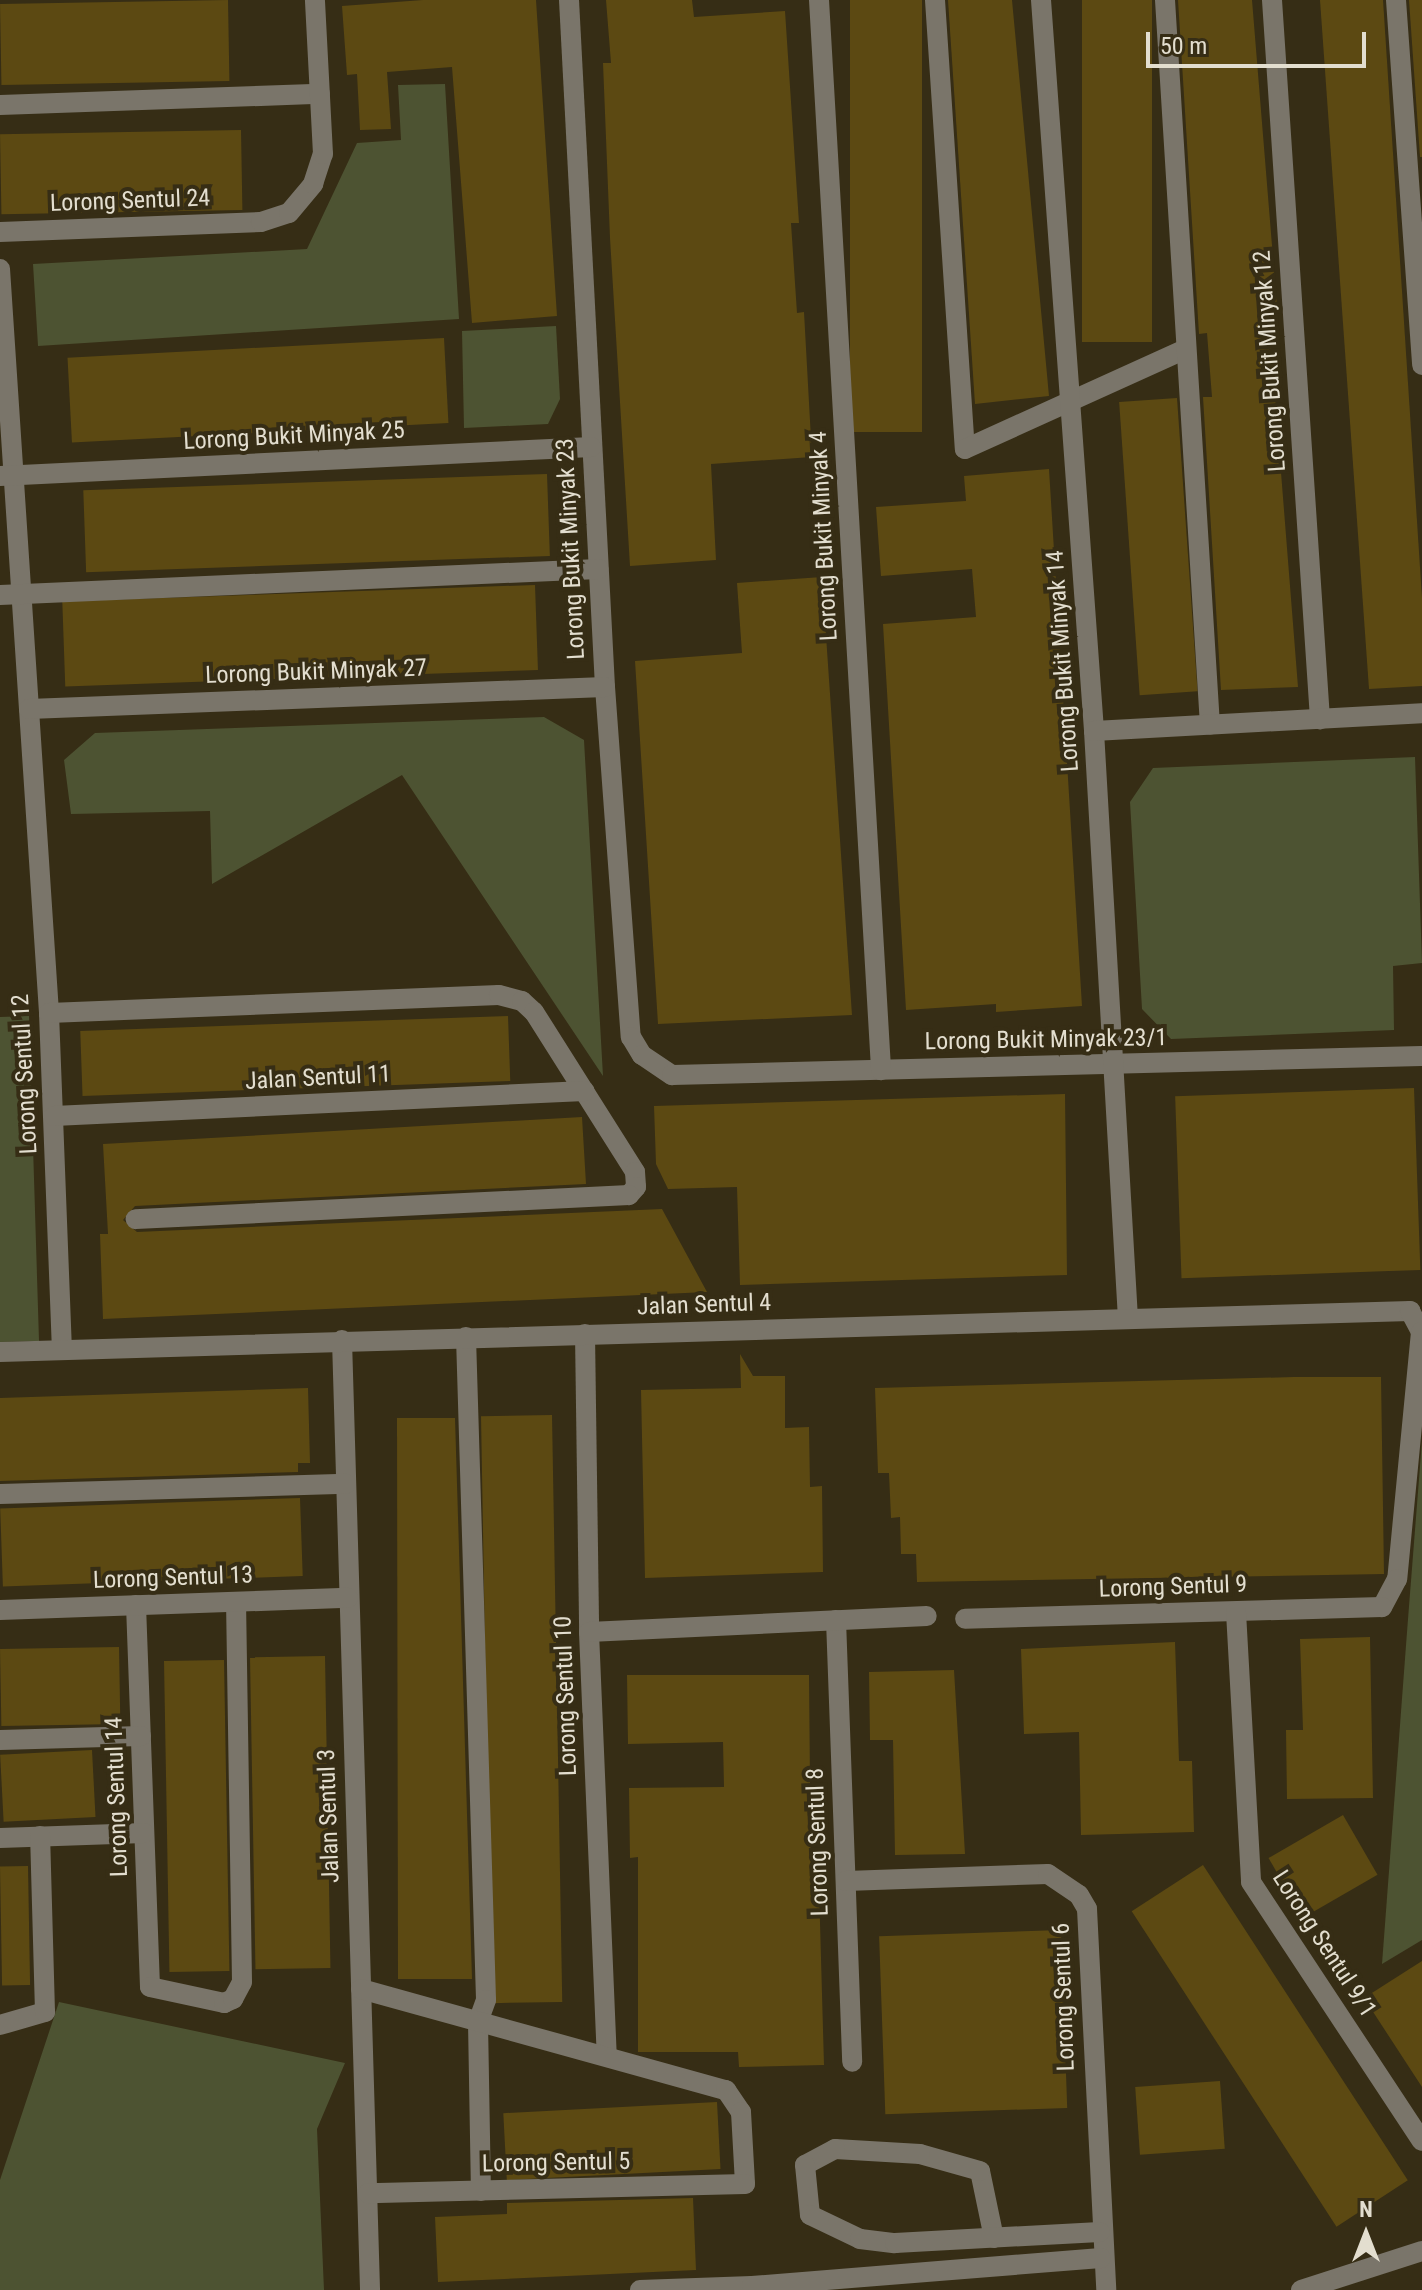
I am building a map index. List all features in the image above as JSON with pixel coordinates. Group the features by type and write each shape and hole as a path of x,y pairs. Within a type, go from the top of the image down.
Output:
{"street":[{"path":"0,105 320,94 315,0"},
{"name":"Lorong Bukit Minyak 23","path":"569,0 605,687 631,1037 655,1068 672,1075"},
{"name":"Lorong Bukit Minyak 4","path":"819,0 881,1070"},
{"path":"935,0 965,449 1185,349"},
{"name":"Lorong Bukit Minyak 14","path":"1041,0 1094,731 1128,1319"},
{"path":"1165,0 1210,725"},
{"name":"Lorong Bukit Minyak 12","path":"1272,0 1320,719"},
{"path":"1396,0 1419,247 1422,365"},
{"name":"Lorong Sentul 24","path":"0,232 261,222 289,213 313,184 323,154 320,94"},
{"name":"Lorong Sentul 12","path":"0,269 7,476 21,594 49,1013 62,1350"},
{"name":"Lorong Bukit Minyak 25","path":"7,476 591,447"},
{"path":"0,595 598,569"},
{"name":"Lorong Bukit Minyak 27","path":"29,709 605,687"},
{"path":"1094,731 1422,713"},
{"path":"49,1013 499,995 522,1001 534,1012 635,1172 636,1187 629,1195 136,1219"},
{"name":"Lorong Bukit Minyak 23/1","path":"672,1075 1422,1056"},
{"name":"Jalan Sentul 11","path":"54,1116 584,1091"},
{"name":"Jalan Sentul 4","path":"0,1352 1410,1311 1421,1332 1397,1579 1382,1607"},
{"name":"Lorong Sentul 10","path":"585,1334 589,1632 607,2056"},
{"path":"466,1337 486,2000 478,2022 481,2191"},
{"name":"Jalan Sentul 3","path":"342,1340 370,2290"},
{"path":"0,1494 346,1484"},
{"name":"Lorong Sentul 13","path":"0,1610 348,1598"},
{"name":"Lorong Sentul 14","path":"136,1605 150,1987 224,2003 233,1999 242,1982 236,1602"},
{"name":"Lorong Sentul 9","path":"965,1619 1382,1607"},
{"name":"Lorong Sentul 9/1","path":"1236,1612 1251,1882 1422,2141"},
{"path":"589,1632 927,1616"},
{"name":"Lorong Sentul 8","path":"836,1620 852,2062"},
{"path":"0,1740 141,1736"},
{"path":"0,1838 144,1833"},
{"path":"0,2025 45,2012 40,1836"},
{"name":"Lorong Sentul 6","path":"846,1881 1048,1874 1079,1895 1087,1909 1101,2258 1106,2290"},
{"path":"361,1989 607,2056"},
{"name":"Lorong Sentul 5","path":"368,2193 745,2184 737,2100 726,2090 607,2056"},
{"path":"994,2238 980,2171 920,2154 835,2149 805,2165 810,2215 860,2239 895,2243 994,2238 1100,2232"},
{"path":"1301,2290 1331,2286 1422,2251"},
{"path":"640,2290 752,2288 1101,2258"}],"green space":[{"path":"445,84 459,319 38,346 33,264 307,249 357,143 401,140 398,85"},
{"path":"556,326 560,399 548,424 464,428 462,331"},
{"path":"544,717 584,740 603,1076 402,775 212,884 210,811 71,814 64,760 95,733"},
{"path":"1415,757 1422,963 1393,966 1394,1030 1171,1039 1142,1009 1130,802 1153,768"},
{"path":"29,1016 39,1341 0,1342 0,1017"},
{"path":"1422,1441 1422,1940 1382,1964 1408,1619"},
{"path":"59,2002 345,2063 317,2129 324,2290 0,2290 0,2180"}],"building":[{"path":"228,0 229,81 1,85 0,4"},
{"path":"423,0 536,0 557,316 472,323 452,67 387,72 391,129 360,130 357,74 347,75 342,6"},
{"path":"606,0 692,0 694,17 785,11 799,223 791,223 797,313 804,312 812,457 711,464 716,560 630,566 610,238 603,63 611,63"},
{"path":"850,0 922,0 922,432 850,432"},
{"path":"948,0 1012,0 1049,396 975,404"},
{"path":"1082,0 1152,0 1152,342 1082,342"},
{"path":"1178,0 1252,0 1277,307 1268,308 1298,687 1221,690 1203,397 1212,397 1207,333 1199,334"},
{"path":"1320,0 1383,0 1422,598 1422,686 1369,689"},
{"path":"1409,0 1422,0 1422,157 1420,157"},
{"path":"241,130 242,210 1,214 0,134"},
{"path":"444,338 448,423 72,443 68,358"},
{"path":"1177,398 1198,691 1140,695 1119,402"},
{"path":"1049,469 1082,1006 996,1012 996,1004 906,1010 883,624 976,617 972,569 881,576 876,507 966,501 964,476"},
{"path":"547,474 550,556 86,572 83,490"},
{"path":"822,577 852,1015 658,1024 635,661 742,653 737,583"},
{"path":"535,585 538,670 65,686 62,602"},
{"path":"508,1016 510,1081 83,1096 80,1031"},
{"path":"1414,1088 1420,1270 1181,1278 1175,1096"},
{"path":"1065,1094 1067,1275 740,1285 737,1187 668,1189 656,1164 654,1106"},
{"path":"582,1117 586,1184 135,1206 123,1220 137,1232 662,1209 707,1292 103,1319 100,1234 108,1234 103,1144"},
{"path":"740,1354 753,1376 785,1376 785,1428 809,1427 810,1487 822,1486 823,1572 645,1578 641,1390 741,1388"},
{"path":"1381,1377 1384,1574 917,1582 916,1554 901,1554 900,1517 891,1518 889,1473 878,1473 875,1388"},
{"path":"308,1388 310,1463 298,1463 298,1472 0,1481 0,1398"},
{"path":"552,1415 562,2002 491,2003 481,1416"},
{"path":"397,1418 455,1418 472,1979 398,1979"},
{"path":"300,1498 303,1576 3,1586 0,1508"},
{"path":"1370,1637 1373,1798 1287,1799 1286,1730 1303,1730 1300,1639"},
{"path":"1175,1642 1179,1761 1192,1761 1194,1832 1081,1835 1079,1732 1024,1734 1021,1649"},
{"path":"119,1647 120,1724 1,1726 0,1649"},
{"path":"325,1656 330,1968 255,1969 250,1657"},
{"path":"224,1660 229,1971 169,1972 164,1661"},
{"path":"954,1670 965,1854 895,1855 893,1740 870,1740 869,1672"},
{"path":"627,1675 809,1675 811,1887 819,1887 824,2065 739,2067 738,2052 638,2052 638,1857 630,1858 629,1788 724,1787 723,1742 628,1744"},
{"path":"92,1750 96,1817 4,1822 0,1755"},
{"path":"1343,1815 1378,1875 1303,1918 1269,1858"},
{"path":"1203,1865 1408,2180 1336,2227 1132,1911"},
{"path":"0,1866 28,1866 30,1985 2,1985"},
{"path":"1061,1930 1067,2108 885,2114 879,1936"},
{"path":"1422,1961 1422,2087 1364,1998"},
{"path":"1220,2081 1225,2149 1140,2155 1135,2087"},
{"path":"717,2102 721,2169 507,2180 503,2113"},
{"path":"693,2198 696,2270 438,2282 435,2217 507,2214 507,2203"}]}
